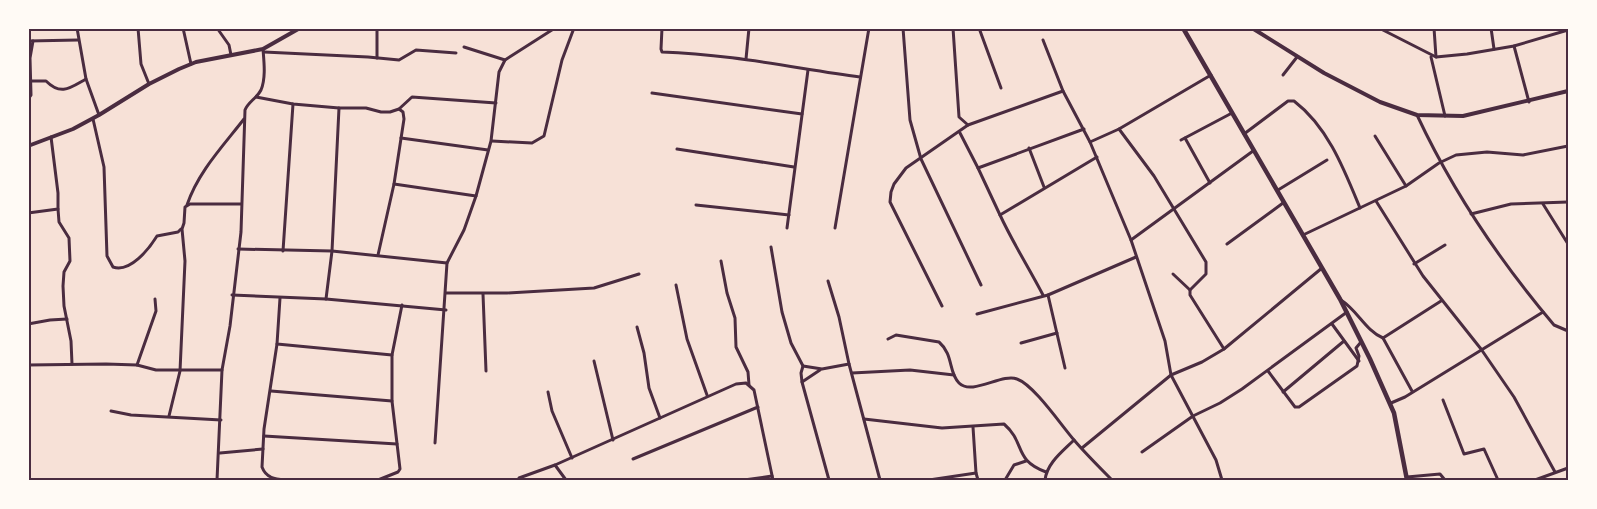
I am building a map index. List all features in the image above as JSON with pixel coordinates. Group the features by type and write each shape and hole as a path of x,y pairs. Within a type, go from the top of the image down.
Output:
{"main road":[{"path":"1183,28 1347,312 1391,403 1407,479"}],"street":[{"path":"77,28 86,80 99,116"},
{"path":"138,28 141,64 149,84"},
{"path":"183,28 191,64"},
{"path":"217,28 229,45 231,55"},
{"path":"263,51 300,28"},
{"path":"377,28 377,58"},
{"path":"435,443 446,310 447,263 464,230 489,150 497,80 505,60 555,28"},
{"path":"491,141 532,143 544,136 562,60 574,28"},
{"path":"662,28 662,52 701,53 860,77"},
{"path":"746,59 749,28"},
{"path":"835,228 869,28"},
{"path":"903,28 910,120 921,159 981,285"},
{"path":"939,28 948,28"},
{"path":"953,28 958,117 968,125"},
{"path":"979,28 1001,88"},
{"path":"1252,28 1324,73 1380,102 1417,115 1445,116 1484,112 1569,91"},
{"path":"1434,28 1436,57"},
{"path":"1491,28 1494,50"},
{"path":"1380,29 1436,57 1514,46 1568,30"},
{"path":"28,99 31,95 31,41 78,40"},
{"path":"1043,40 1063,91 1097,157 1131,240 1165,341 1171,375 1216,460 1222,480"},
{"path":"1514,46 1529,102"},
{"path":"464,48 505,60"},
{"path":"28,146 73,129 99,116 149,84 191,64 231,55 263,51 399,60 416,50 456,53"},
{"path":"217,480 222,370 230,326 238,249 246,107 260,92 263,82 263,51"},
{"path":"1283,75 1298,56"},
{"path":"1431,56 1445,116"},
{"path":"787,228 808,70"},
{"path":"1090,142 1119,129 1211,75"},
{"path":"31,81 46,81 54,89 63,90 86,80"},
{"path":"942,306 890,202 894,184 906,168 960,133 968,125 1063,91"},
{"path":"652,93 802,114"},
{"path":"255,97 292,104 366,108 381,112 399,109 412,97 496,103"},
{"path":"1244,134 1294,100 1333,146 1360,208"},
{"path":"283,250 292,104"},
{"path":"326,299 332,251 339,108"},
{"path":"378,255 394,184 404,119 403,112 399,109"},
{"path":"1210,183 1183,139 1232,113"},
{"path":"1417,115 1439,163 1484,235 1554,325 1569,331"},
{"path":"169,417 180,371 185,261 182,229 187,205 192,191 210,162 245,117"},
{"path":"93,119 104,167 107,256 113,267 118,269 131,264 153,243 157,236 178,232 182,229"},
{"path":"978,168 1084,129"},
{"path":"1119,129 1154,176 1173,210 1204,256 1208,267 1206,274 1190,290"},
{"path":"960,133 1007,231 1043,295"},
{"path":"1375,136 1406,186"},
{"path":"51,137 57,179 59,222 69,238 70,261 64,272 63,286 72,364"},
{"path":"401,138 489,150"},
{"path":"1302,236 1406,186 1439,163 1456,155 1469,153 1522,155 1569,146"},
{"path":"1029,148 1044,187"},
{"path":"677,149 795,167"},
{"path":"1131,240 1254,151"},
{"path":"1000,215 1097,157"},
{"path":"1276,190 1327,160"},
{"path":"394,184 476,196"},
{"path":"1376,201 1414,264 1481,350 1514,397 1555,472"},
{"path":"1471,214 1511,204 1569,202"},
{"path":"1227,244 1283,203"},
{"path":"187,205 241,204"},
{"path":"1543,204 1559,232 1569,244"},
{"path":"696,206 789,215"},
{"path":"28,213 58,208"},
{"path":"1414,264 1445,245"},
{"path":"771,247 782,312 791,343 803,366 802,382 829,480"},
{"path":"238,249 332,251 447,263"},
{"path":"977,314 1048,295 1136,257"},
{"path":"721,261 727,293 735,318 736,347 748,372 749,385"},
{"path":"1082,448 1171,375 1202,362 1224,349 1322,268"},
{"path":"446,293 483,294 594,288 639,273"},
{"path":"1173,274 1190,290 1190,295 1224,349"},
{"path":"828,281 880,480"},
{"path":"676,285 687,339 707,396"},
{"path":"483,294 486,371"},
{"path":"232,295 326,299 446,310"},
{"path":"1048,295 1065,368"},
{"path":"280,298 277,344 263,449 264,472 274,479 285,480"},
{"path":"137,365 156,311 155,299"},
{"path":"1340,299 1351,306 1374,332 1383,338 1412,391"},
{"path":"1383,338 1441,301"},
{"path":"378,480 400,471 392,401 393,355 402,305"},
{"path":"1142,452 1193,416 1220,403 1268,371 1347,312"},
{"path":"1391,403 1543,312"},
{"path":"28,324 67,319"},
{"path":"1332,324 1359,361"},
{"path":"637,327 650,388 660,418"},
{"path":"1021,344 1057,333"},
{"path":"888,339 896,335 939,342 949,353 954,375 959,384 983,386 1004,378 1020,380 1031,389 1112,480"},
{"path":"1283,392 1344,341"},
{"path":"1268,371 1295,407 1299,407 1357,366 1359,361 1356,348 1361,342"},
{"path":"277,344 393,355"},
{"path":"594,361 613,440"},
{"path":"803,366 822,369 849,364"},
{"path":"28,366 137,365 156,370 222,370"},
{"path":"802,382 822,369"},
{"path":"852,373 910,370 954,375"},
{"path":"519,480 519,478 572,458 742,382 754,390 773,478 744,480"},
{"path":"271,391 392,401"},
{"path":"548,392 552,411 572,458"},
{"path":"1443,400 1464,454 1484,449 1498,480"},
{"path":"633,459 758,407"},
{"path":"111,411 131,415 221,420"},
{"path":"864,419 942,428 1004,423 1015,437 1030,466 1046,472"},
{"path":"973,427 978,480"},
{"path":"264,436 397,444"},
{"path":"1045,480 1046,472 1056,458 1074,440"},
{"path":"219,454 263,449"},
{"path":"1005,480 1014,465 1026,461"},
{"path":"555,465 566,480"},
{"path":"1535,480 1569,468"},
{"path":"929,480 976,473"},
{"path":"1407,479 1440,474 1445,480"}]}
